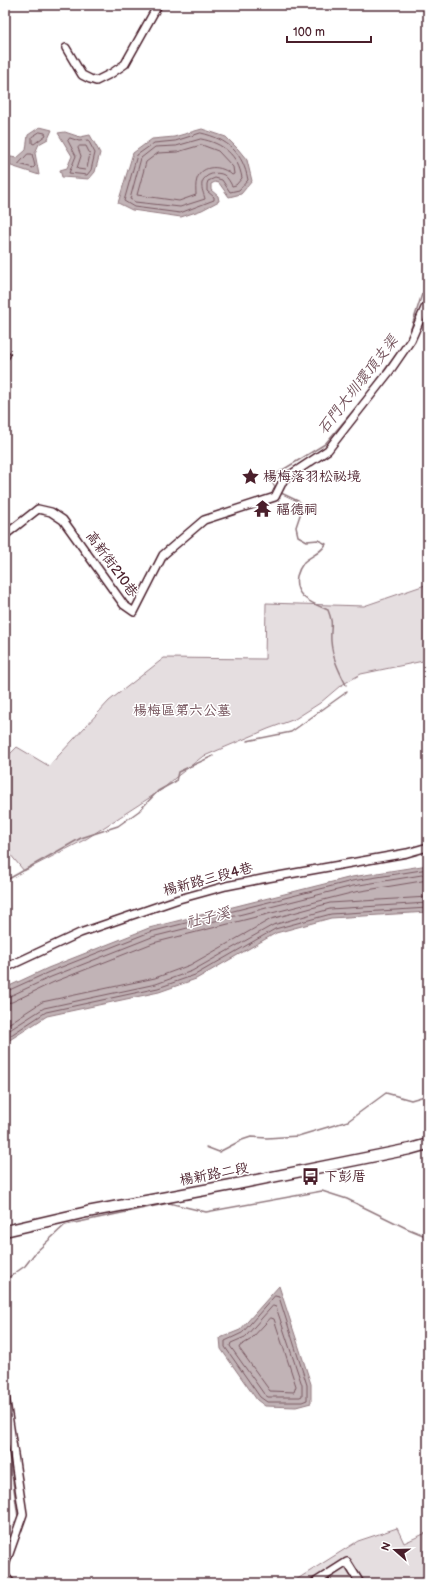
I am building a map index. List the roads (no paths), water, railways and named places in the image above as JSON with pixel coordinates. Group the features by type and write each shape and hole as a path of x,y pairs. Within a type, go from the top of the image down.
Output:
{"main road":[{"name":"楊新路二段","path":"5,1231 87,1212 237,1184 410,1149 428,1144"}],"street":[{"path":"66,48 82,75 96,81 112,74 125,64 158,5"},
{"name":"高新街210巷","path":"5,535 38,509 48,510 55,514 68,526 124,605 134,612 163,555 204,520 275,497 284,479 328,450 389,372 411,340 425,308 428,309"},
{"name":"楊新路三段4巷","path":"5,968 80,933 178,899 226,886 401,854 428,847"},
{"path":"5,1395 23,1514 5,1564"},
{"path":"314,1583 347,1562 360,1583"},
{"path":"5,1576 11,1583"}],"water":[{"path":"40,127 52,130 48,139 39,144 35,153 39,175 5,164 5,156 17,158 26,150 28,135"},
{"path":"202,129 226,137 247,160 252,181 241,194 229,197 219,183 215,182 211,184 211,190 218,196 219,201 202,210 181,217 132,210 118,203 133,153 152,139 174,137"},
{"path":"65,132 80,137 90,135 100,153 95,172 89,179 62,177 60,170 67,168 72,156 58,133"},
{"path":"428,865 428,912 331,918 276,933 196,979 159,992 47,1016 5,1043 5,988 48,968 149,928 352,877"},
{"path":"279,1286 311,1384 311,1403 296,1407 265,1406 257,1400 221,1349 220,1338 240,1330"}],"waterway":[{"name":"石門大圳環頂支渠","path":"276,490 271,479 281,471 325,444 368,393 408,338 422,294 428,288"},
{"name":"石門大圳環頂支渠","path":"279,492 300,502 303,506 296,527 298,536 307,541 318,540 326,544 319,552 304,562 297,574 297,583 298,589 305,598 310,602 328,610 331,622 331,641 334,658 346,685"},
{"name":"石門大圳環頂支渠","path":"247,741 291,732 347,691"},
{"name":"石門大圳環頂支渠","path":"5,881 81,838 118,826 139,811 158,791 176,781 178,772 213,756"},
{"name":"社子溪","path":"206,1147 219,1152 251,1137 267,1138 298,1136 348,1121 386,1093 411,1100 428,1095"},
{"path":"5,1280 25,1266 35,1253 65,1225 169,1203 206,1212 322,1191 347,1199 428,1237"},
{"path":"5,1426 18,1517"},
{"path":"5,1553 10,1539"}],"place":[{"name":"楊梅落羽松祕境","path":"250,476"},
{"name":"福德祠","path":"263,509"},
{"name":"下彭厝","path":"311,1176"}],"park label":[{"name":"楊梅區第六公墓","path":"182,710"}]}
